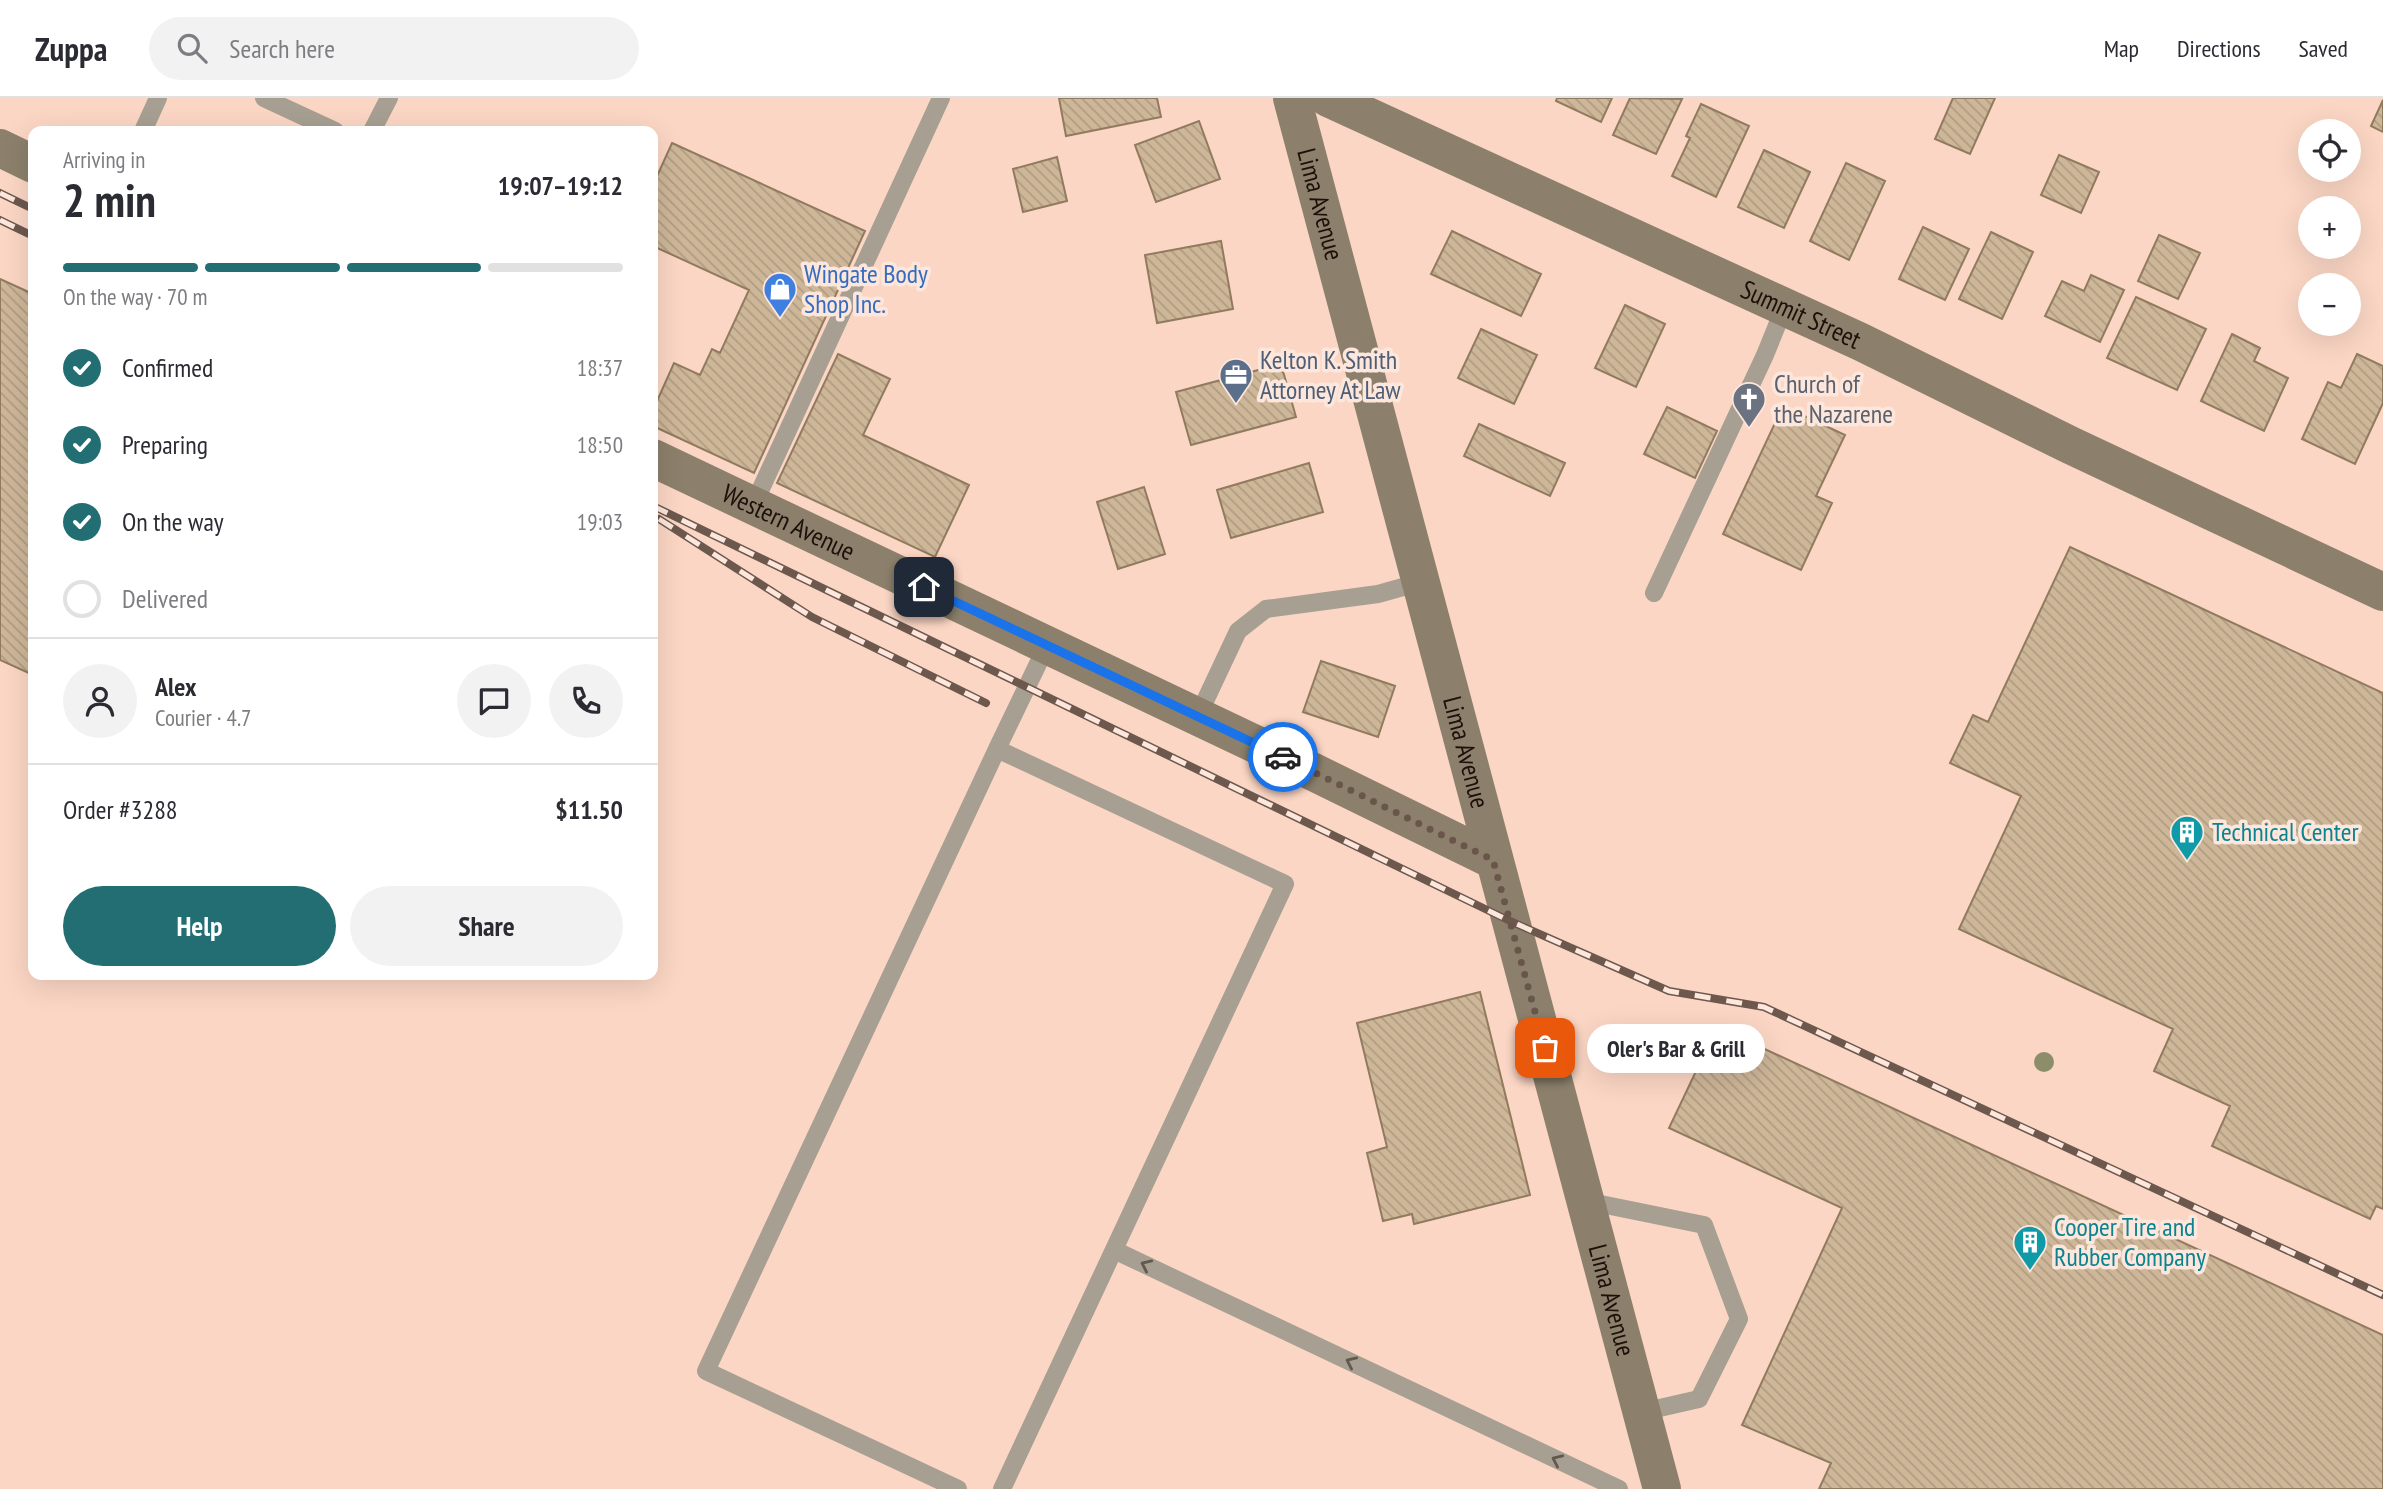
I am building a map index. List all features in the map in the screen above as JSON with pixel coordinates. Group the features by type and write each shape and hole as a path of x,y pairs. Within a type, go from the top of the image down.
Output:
{"main road":[{"name":"Lima Avenue","path":"1292,98 1662,1489"},
{"name":"Summit Street","path":"1328,98 1784,308 2383,593"},
{"path":"0,148 28,161"},
{"name":"Western Avenue","path":"658,460 1198,716 1493,860"}],"lane":[{"path":"145,126 158,98"},
{"path":"264,98 324,126"},
{"path":"375,126 389,98"},
{"path":"753,506 941,98"},
{"path":"1654,593 1765,355 1784,308"},
{"path":"1198,716 1238,631 1266,609 1378,594 1421,582"},
{"path":"958,1489 706,1371 1047,645"},
{"path":"997,749 1285,884 1002,1489"},
{"path":"1586,1201 1704,1224 1739,1319 1699,1399 1642,1412"},
{"path":"1114,1250 1619,1489"}],"building":[{"path":"1059,98 1157,98 1161,117 1066,136"},
{"path":"1557,98 1612,98 1601,122 1556,101"},
{"path":"1630,98 1682,99 1656,154 1613,135"},
{"path":"1953,98 1995,98 1970,154 1935,139"},
{"path":"2383,100 2383,132 2371,126"},
{"path":"1701,104 1749,126 1716,197 1672,176 1690,138 1686,136"},
{"path":"1199,121 1220,179 1156,202 1135,145"},
{"name":"Wingate Body Shop Inc.","path":"672,143 865,231 754,473 658,428 658,399 674,363 700,375 712,349 720,353 749,290 658,248 658,174"},
{"path":"1764,150 1810,172 1784,228 1738,207"},
{"path":"2059,155 2099,172 2081,213 2041,195"},
{"path":"1057,157 1067,201 1023,212 1013,169"},
{"path":"1846,163 1885,181 1849,260 1810,241"},
{"path":"1923,227 1969,249 1945,300 1899,279"},
{"path":"1452,231 1541,274 1521,316 1431,274"},
{"path":"1991,232 2033,252 2002,319 1959,299"},
{"path":"2159,235 2200,253 2178,299 2138,281"},
{"path":"1221,241 1233,309 1157,323 1145,255"},
{"path":"2091,275 2124,290 2100,342 2045,316 2062,281 2084,291"},
{"path":"0,279 28,292 28,673 0,660"},
{"path":"2136,297 2206,329 2177,390 2107,358"},
{"path":"1625,305 1665,324 1636,387 1595,368"},
{"path":"1481,329 1537,355 1514,404 1458,378"},
{"path":"2232,334 2260,348 2254,361 2288,378 2264,431 2201,401"},
{"path":"838,354 890,379 863,435 969,485 935,557 777,483"},
{"path":"2357,354 2383,366 2383,403 2355,464 2302,439 2328,382 2341,388"},
{"name":"Kelton K. Smith Attorney At Law","path":"1281,364 1296,417 1191,445 1176,392"},
{"path":"1783,406 1845,435 1816,496 1832,503 1801,570 1723,534"},
{"path":"1667,407 1717,431 1695,478 1644,454"},
{"path":"1479,424 1565,463 1550,496 1464,456"},
{"path":"1309,463 1323,512 1231,538 1217,490"},
{"path":"1144,487 1165,554 1118,569 1097,502"},
{"name":"Technical Center","path":"2070,547 2383,693 2383,1209 2376,1206 2370,1219 2212,1146 2230,1106 2154,1071 2173,1029 1959,929 2021,796 1950,763 1973,715 1988,722"},
{"path":"1321,661 1395,686 1378,737 1303,712"},
{"path":"1480,992 1530,1195 1414,1224 1412,1214 1383,1221 1367,1153 1387,1147 1357,1023"},
{"name":"Cooper Tire and Rubber Company","path":"1717,1027 2383,1335 2383,1489 1819,1489 1831,1463 1742,1425 1842,1208 1669,1128"}],"railway":[{"path":"0,193 28,207"},
{"path":"0,220 28,234"},
{"path":"658,508 1510,921 1669,991 1764,1007 2383,1295"},
{"path":"659,519 812,617 986,703"}],"way so far":[{"path":"1283,757 1493,860 1545,1048"}],"place":[{"name":"Wingate Body Shop Inc.","path":"780,319"},
{"name":"Kelton K. Smith Attorney At Law","path":"1236,405"},
{"name":"Church of the Nazarene","path":"1749,429"},
{"name":"Technical Center","path":"2187,862"},
{"name":"Oler's Bar & Grill","path":"1545,1048"},
{"name":"Cooper Tire and Rubber Company","path":"2030,1272"}],"route":[{"path":"924,587 1283,757"}]}
